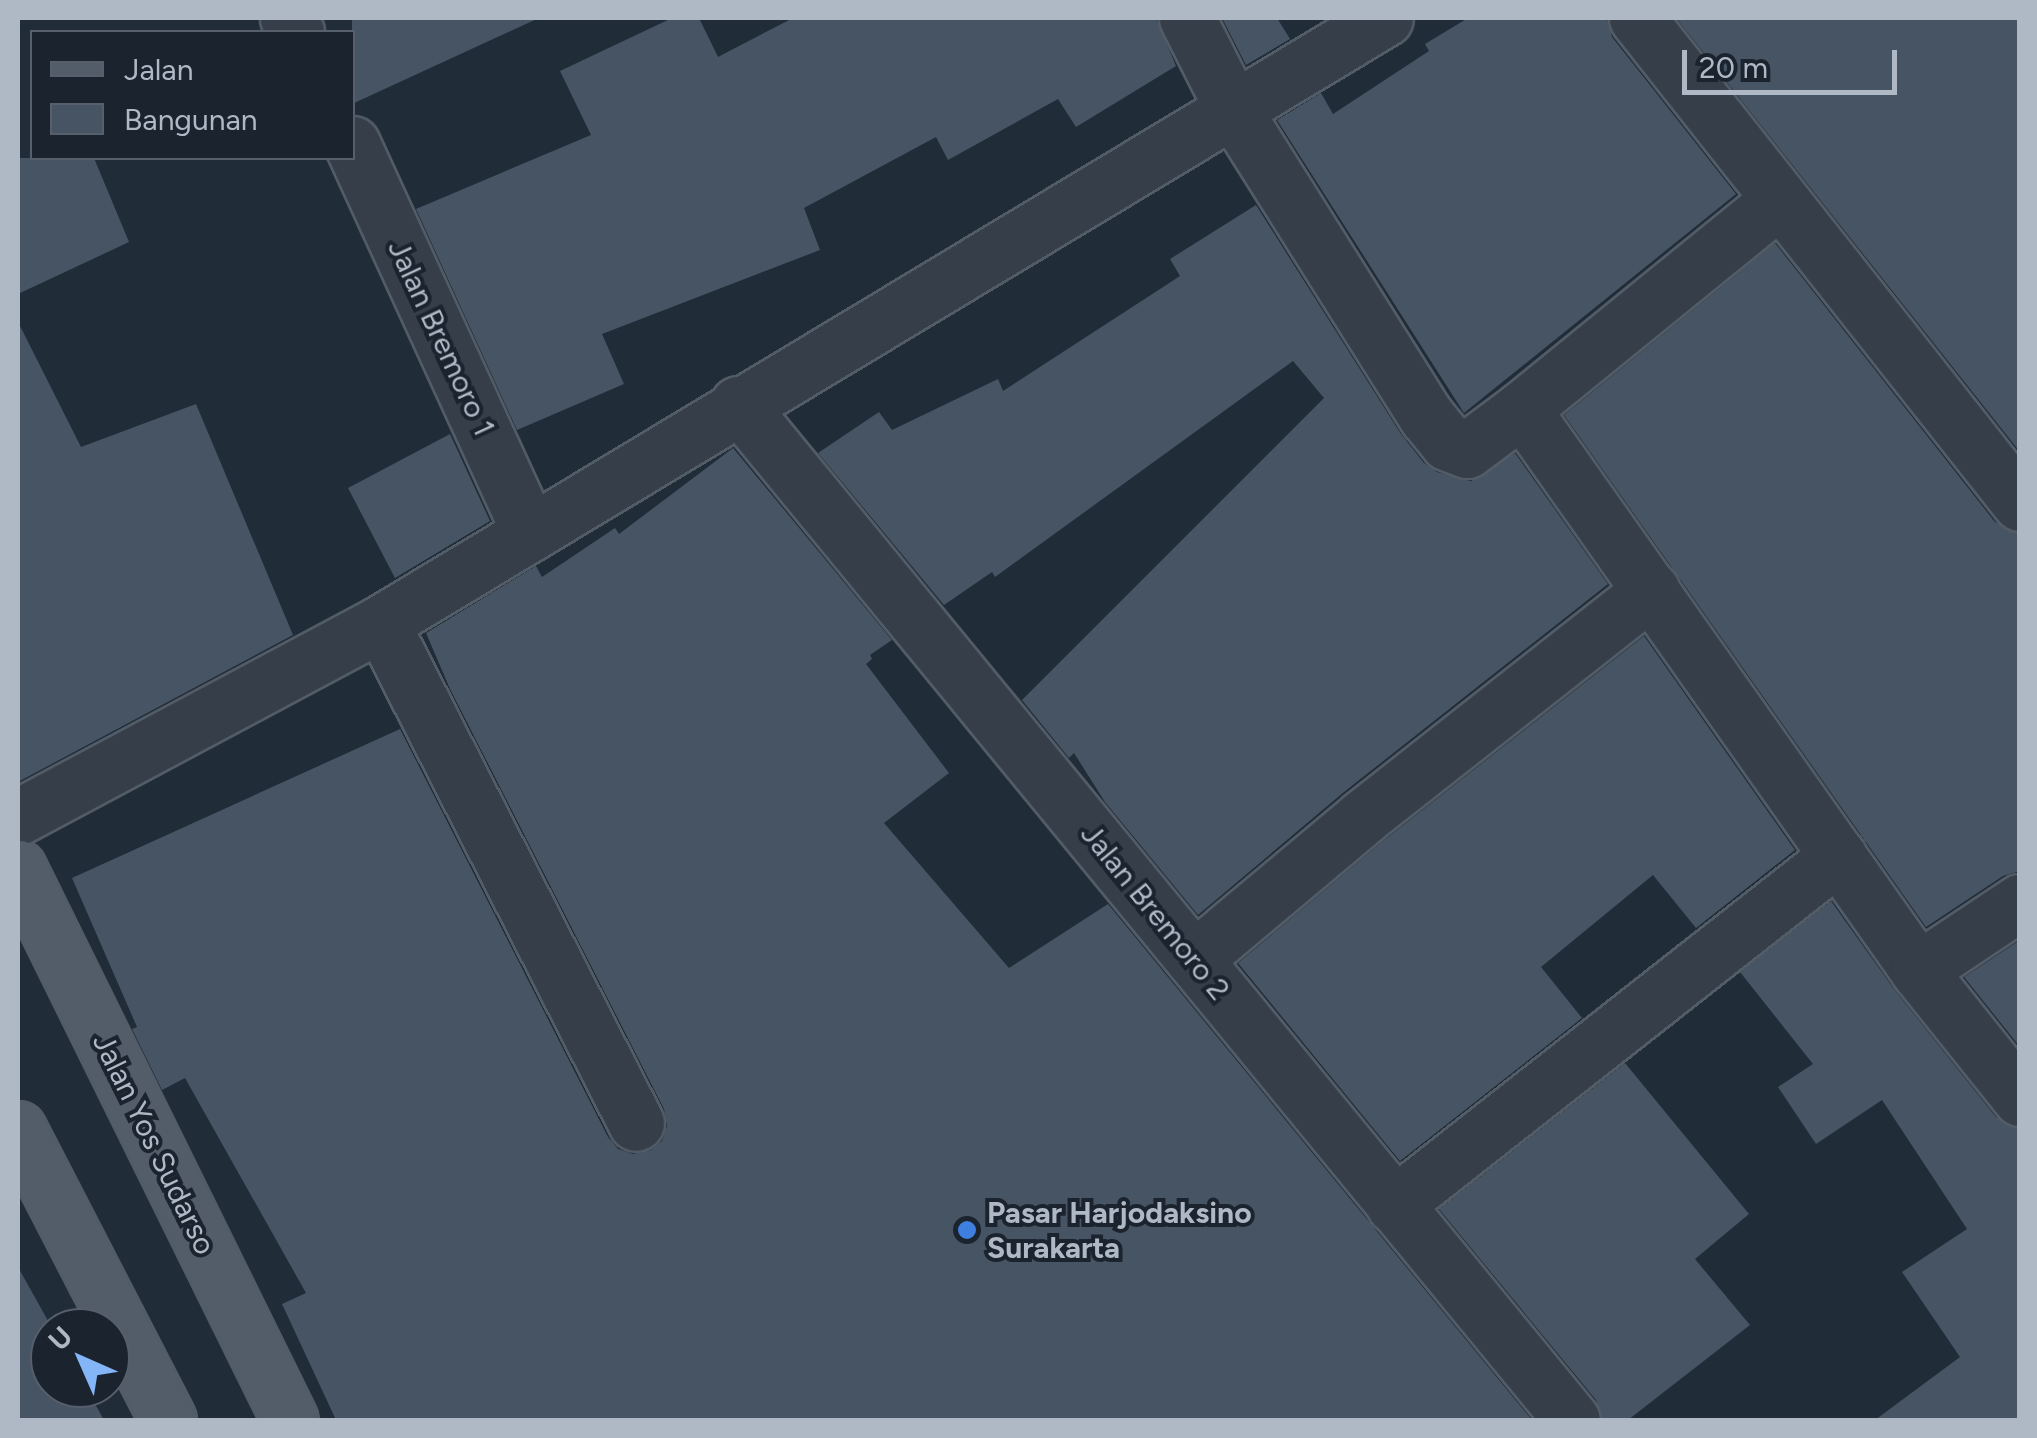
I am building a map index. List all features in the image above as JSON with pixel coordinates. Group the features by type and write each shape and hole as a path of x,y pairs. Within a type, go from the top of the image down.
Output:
{"main road":[{"name":"Jalan Yos Sudarso","path":"18,868 290,1420"},
{"path":"18,1128 168,1420"}],"street":[{"path":"1187,18 1234,111 1427,417 1448,443 1466,450 1779,200"},
{"path":"18,817 382,622 738,404 1385,18"},
{"path":"1637,18 2020,503"},
{"name":"Jalan Bremoro 1","path":"355,151 530,533"},
{"name":"Jalan Bremoro 2","path":"738,404 1572,1420"},
{"path":"1522,409 1918,970 2020,1098"},
{"path":"1194,958 1651,590"},
{"path":"382,622 636,1123"},
{"path":"1394,1205 1838,856"},
{"path":"1918,970 2020,902"}],"building":[{"path":"352,18 539,18 355,103"},
{"path":"672,18 699,18 718,57 793,18 1156,18 1176,66 1076,127 1058,99 948,160 936,137 804,208 820,250 602,334 624,384 517,430 416,209 591,135 560,71"},
{"path":"1222,18 1277,18 1290,39 1246,65"},
{"path":"1468,18 1607,18 1612,37 1736,194 1464,413 1277,120 1321,93 1333,114 1429,51 1425,44"},
{"path":"1676,18 2020,18 2020,452"},
{"path":"18,158 95,160 129,242 18,294"},
{"path":"1256,205 1401,434 1424,463 1437,472 1471,481 1515,453 1608,584 1344,792 1198,915 1105,802 1074,753 1069,758 1022,700 1324,398 1293,361 995,577 992,572 944,605 818,453 879,412 892,430 998,379 1003,391 1180,276 1170,259"},
{"path":"1775,243 1995,522 2020,533 2020,871 2003,876 1926,927 1564,415"},
{"path":"18,322 81,447 196,404 293,635 18,782"},
{"path":"450,434 490,521 395,578 348,488"},
{"path":"733,448 892,640 870,655 872,659 866,664 949,773 884,823 1009,968 1108,904 1532,1420 336,1420 282,1304 306,1293 185,1078 162,1090 132,1029 137,1027 72,878 400,729 608,1137 618,1149 633,1154 651,1150 662,1141 667,1126 664,1109 450,689 426,633 536,566 542,577 615,528 619,534"},
{"path":"1644,636 1795,850 1696,928 1653,875 1541,967 1582,1018 1400,1161 1238,963 1383,841"},
{"path":"1831,901 1894,989 1996,1117 2020,1128 2020,1420 1875,1420 1960,1357 1902,1272 1967,1229 1882,1100 1816,1144 1778,1087 1813,1064 1740,972"},
{"path":"2020,940 2020,1047 1964,977"},
{"path":"1625,1063 1749,1214 1695,1259 1750,1325 1628,1420 1602,1420 1596,1400 1439,1209"},
{"path":"18,1267 41,1308 30,1308 30,1408 97,1408 104,1420 18,1420"}],"place":[{"name":"Pasar Harjodaksino Surakarta","path":"967,1230"}]}
